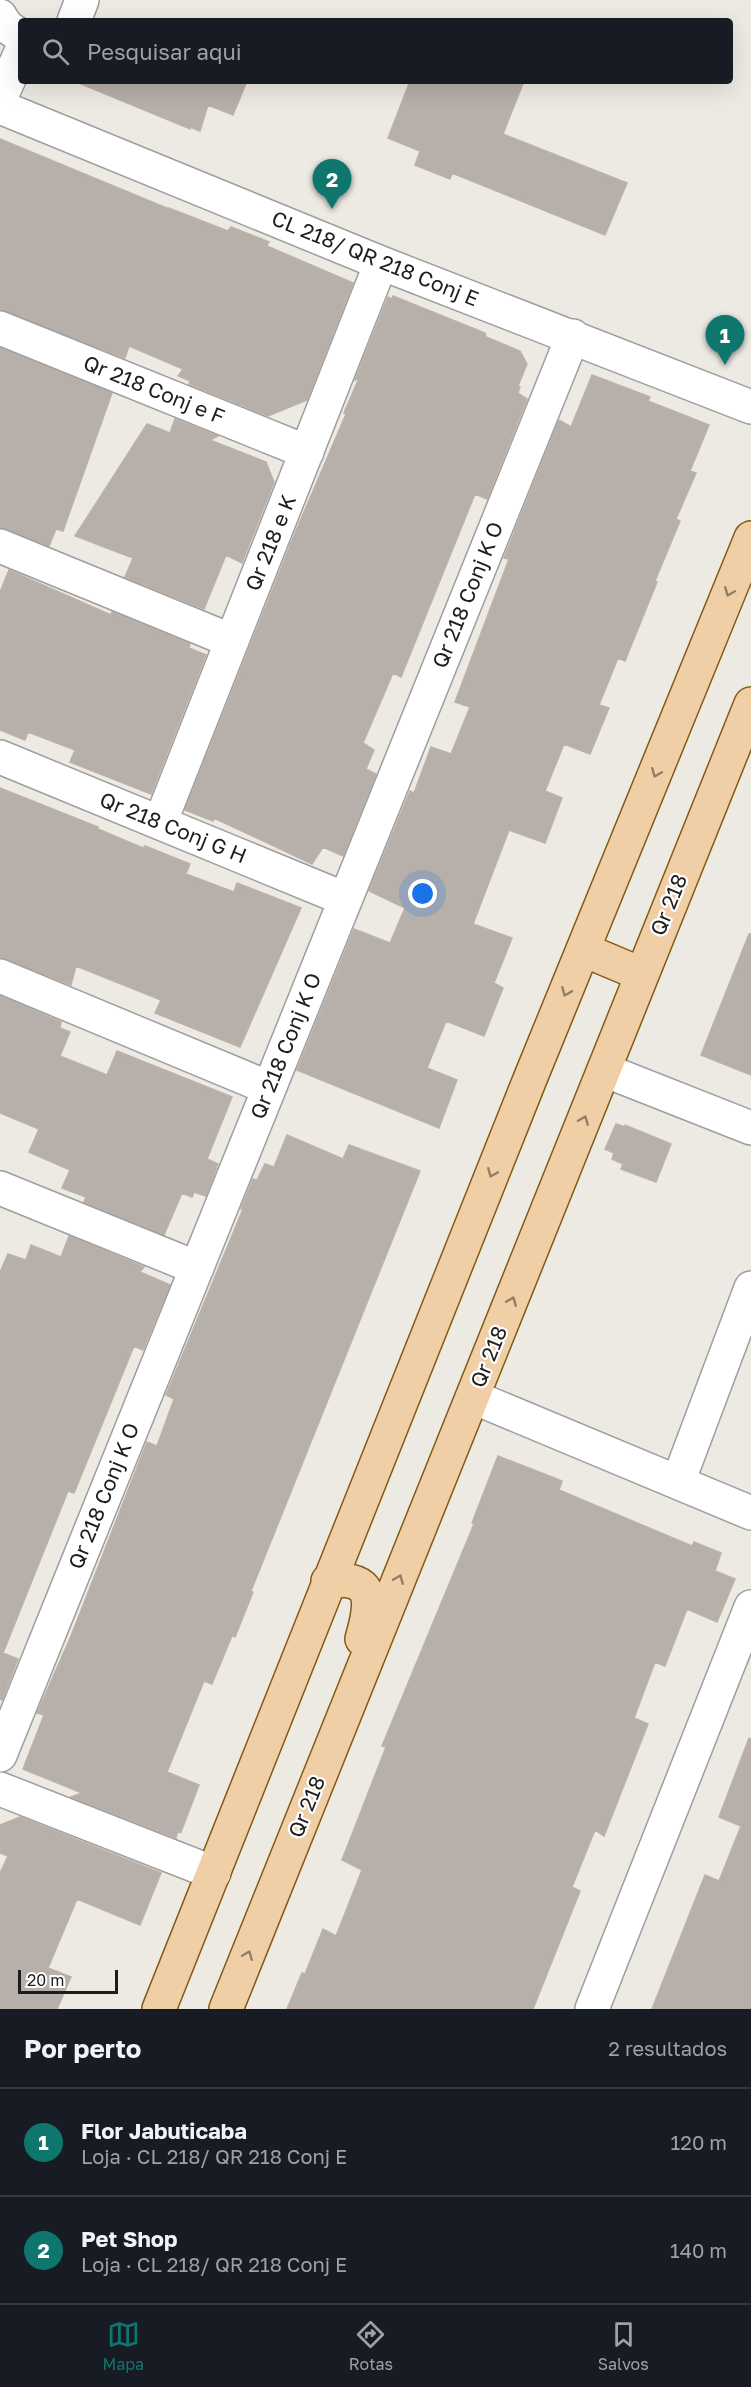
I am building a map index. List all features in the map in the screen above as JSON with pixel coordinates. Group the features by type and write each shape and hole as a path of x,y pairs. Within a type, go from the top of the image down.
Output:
{"main road":[{"path":"159,2009 328,1581 751,538"},
{"name":"Qr 218","path":"226,2009 751,704"},
{"path":"584,950 641,974"},
{"path":"328,1581 351,1581 363,1587 369,1599 370,1612 338,1731"}],"street":[{"path":"75,18 82,0"},
{"path":"0,15 7,27 18,34"},
{"path":"0,99 18,59"},
{"name":"CL 218/ QR 218 Conj E","path":"0,107 381,263 751,407"},
{"name":"Qr 218 e K","path":"159,823 381,263"},
{"name":"Qr 218 Conj e F","path":"0,328 307,452"},
{"name":"Qr 218 Conj K O","path":"0,1755 573,336"},
{"path":"0,546 232,641"},
{"name":"Qr 218 Conj G H","path":"0,757 345,899"},
{"path":"0,976 269,1088"},
{"path":"604,1070 751,1128"},
{"path":"3,1197 196,1268"},
{"path":"678,1482 751,1288"},
{"path":"473,1397 751,1513"},
{"path":"592,2009 751,1606"},
{"path":"0,1789 214,1873"}],"building":[{"path":"81,84 246,84 233,115 208,105 200,131 190,127 190,129"},
{"path":"409,84 523,84 503,134 627,183 605,235 452,173 450,179 415,165 420,151 388,138"},
{"path":"0,139 169,209 228,231 231,227 269,242 267,246 353,283 307,400 268,416 189,384 190,381 178,376 183,369 129,346 125,358 0,310"},
{"path":"393,296 485,333 486,337 520,351 527,364 518,386 520,387 518,393 527,399 487,499 475,494 401,677 393,673 363,743 374,750 366,769 376,774 343,856 323,847 312,864 214,818 213,821 185,810 295,533 346,414 344,413 359,378 355,380 388,297 392,299"},
{"path":"0,348 112,393 63,531 56,529 49,546 0,528"},
{"path":"592,375 650,397 648,401 709,425 690,471 696,473 676,519 680,521 655,581 657,582 625,661 618,658 599,705 609,708 590,754 564,744 545,791 562,798 545,843 509,830 473,924 512,938 494,983 503,988 484,1036 446,1021 427,1068 457,1080 439,1128 297,1070 354,929 390,943 405,908 369,891 410,791 414,793 431,747 451,754 470,707 455,702 509,559 504,558 559,420 571,427"},
{"path":"175,419 218,436 210,440 266,462 274,482 242,563 226,555 204,609 125,577 133,558 75,536 147,424 170,433"},
{"path":"9,570 111,615 112,612 190,644 189,648 206,655 151,794 70,762 75,750 28,732 25,740 0,730 0,592"},
{"path":"0,788 98,827 98,829 143,848 145,846 190,864 186,874 234,892 237,883 301,908 240,1047 155,1013 161,1000 76,966 71,985 0,958"},
{"path":"749,934 751,934 751,1075 701,1055"},
{"path":"0,996 61,1022 60,1028 70,1032 60,1056 107,1075 117,1051 232,1097 207,1159 218,1164 206,1196 194,1192 192,1197 182,1193 164,1235 84,1202 86,1197 62,1188 70,1170 29,1152 39,1129 0,1113"},
{"path":"616,1124 625,1127 625,1125 671,1144 656,1182 621,1169 623,1164 612,1159 614,1153 605,1149"},
{"path":"287,1135 343,1159 349,1145 420,1171 251,1591 253,1592 235,1637 232,1636 212,1684 204,1681 167,1772 199,1785 181,1832 178,1831 176,1838 71,1797 82,1793 23,1769 44,1715 37,1713 71,1636 147,1442 157,1446 174,1399 166,1395 243,1209 241,1209 253,1179 257,1180 265,1164 274,1167"},
{"path":"69,1236 144,1267 140,1272 170,1285 143,1350 134,1346 74,1493 68,1491 3,1653 18,1659 2,1700 0,1699 0,1272 8,1254 26,1260 31,1245 61,1257"},
{"path":"498,1456 562,1481 559,1490 692,1546 694,1542 721,1553 715,1571 735,1579 717,1622 687,1609 665,1666 655,1662 634,1718 648,1724 604,1836 595,1830 572,1887 580,1891 533,2009 287,2009 302,1973 305,1974 323,1929 336,1936 362,1870 342,1860 386,1747 382,1746 474,1524 472,1523"},
{"path":"749,1738 751,1739 751,2009 652,2009 705,1875 719,1881 741,1826 719,1817"},
{"path":"20,1817 161,1873 140,1925 77,1899 48,1968 71,1977 57,2009 0,2009 0,1873 8,1856 0,1853 0,1825"}],"place":[{"name":"Pet Shop","path":"332,209"},
{"name":"Flor Jabuticaba","path":"725,365"}]}
